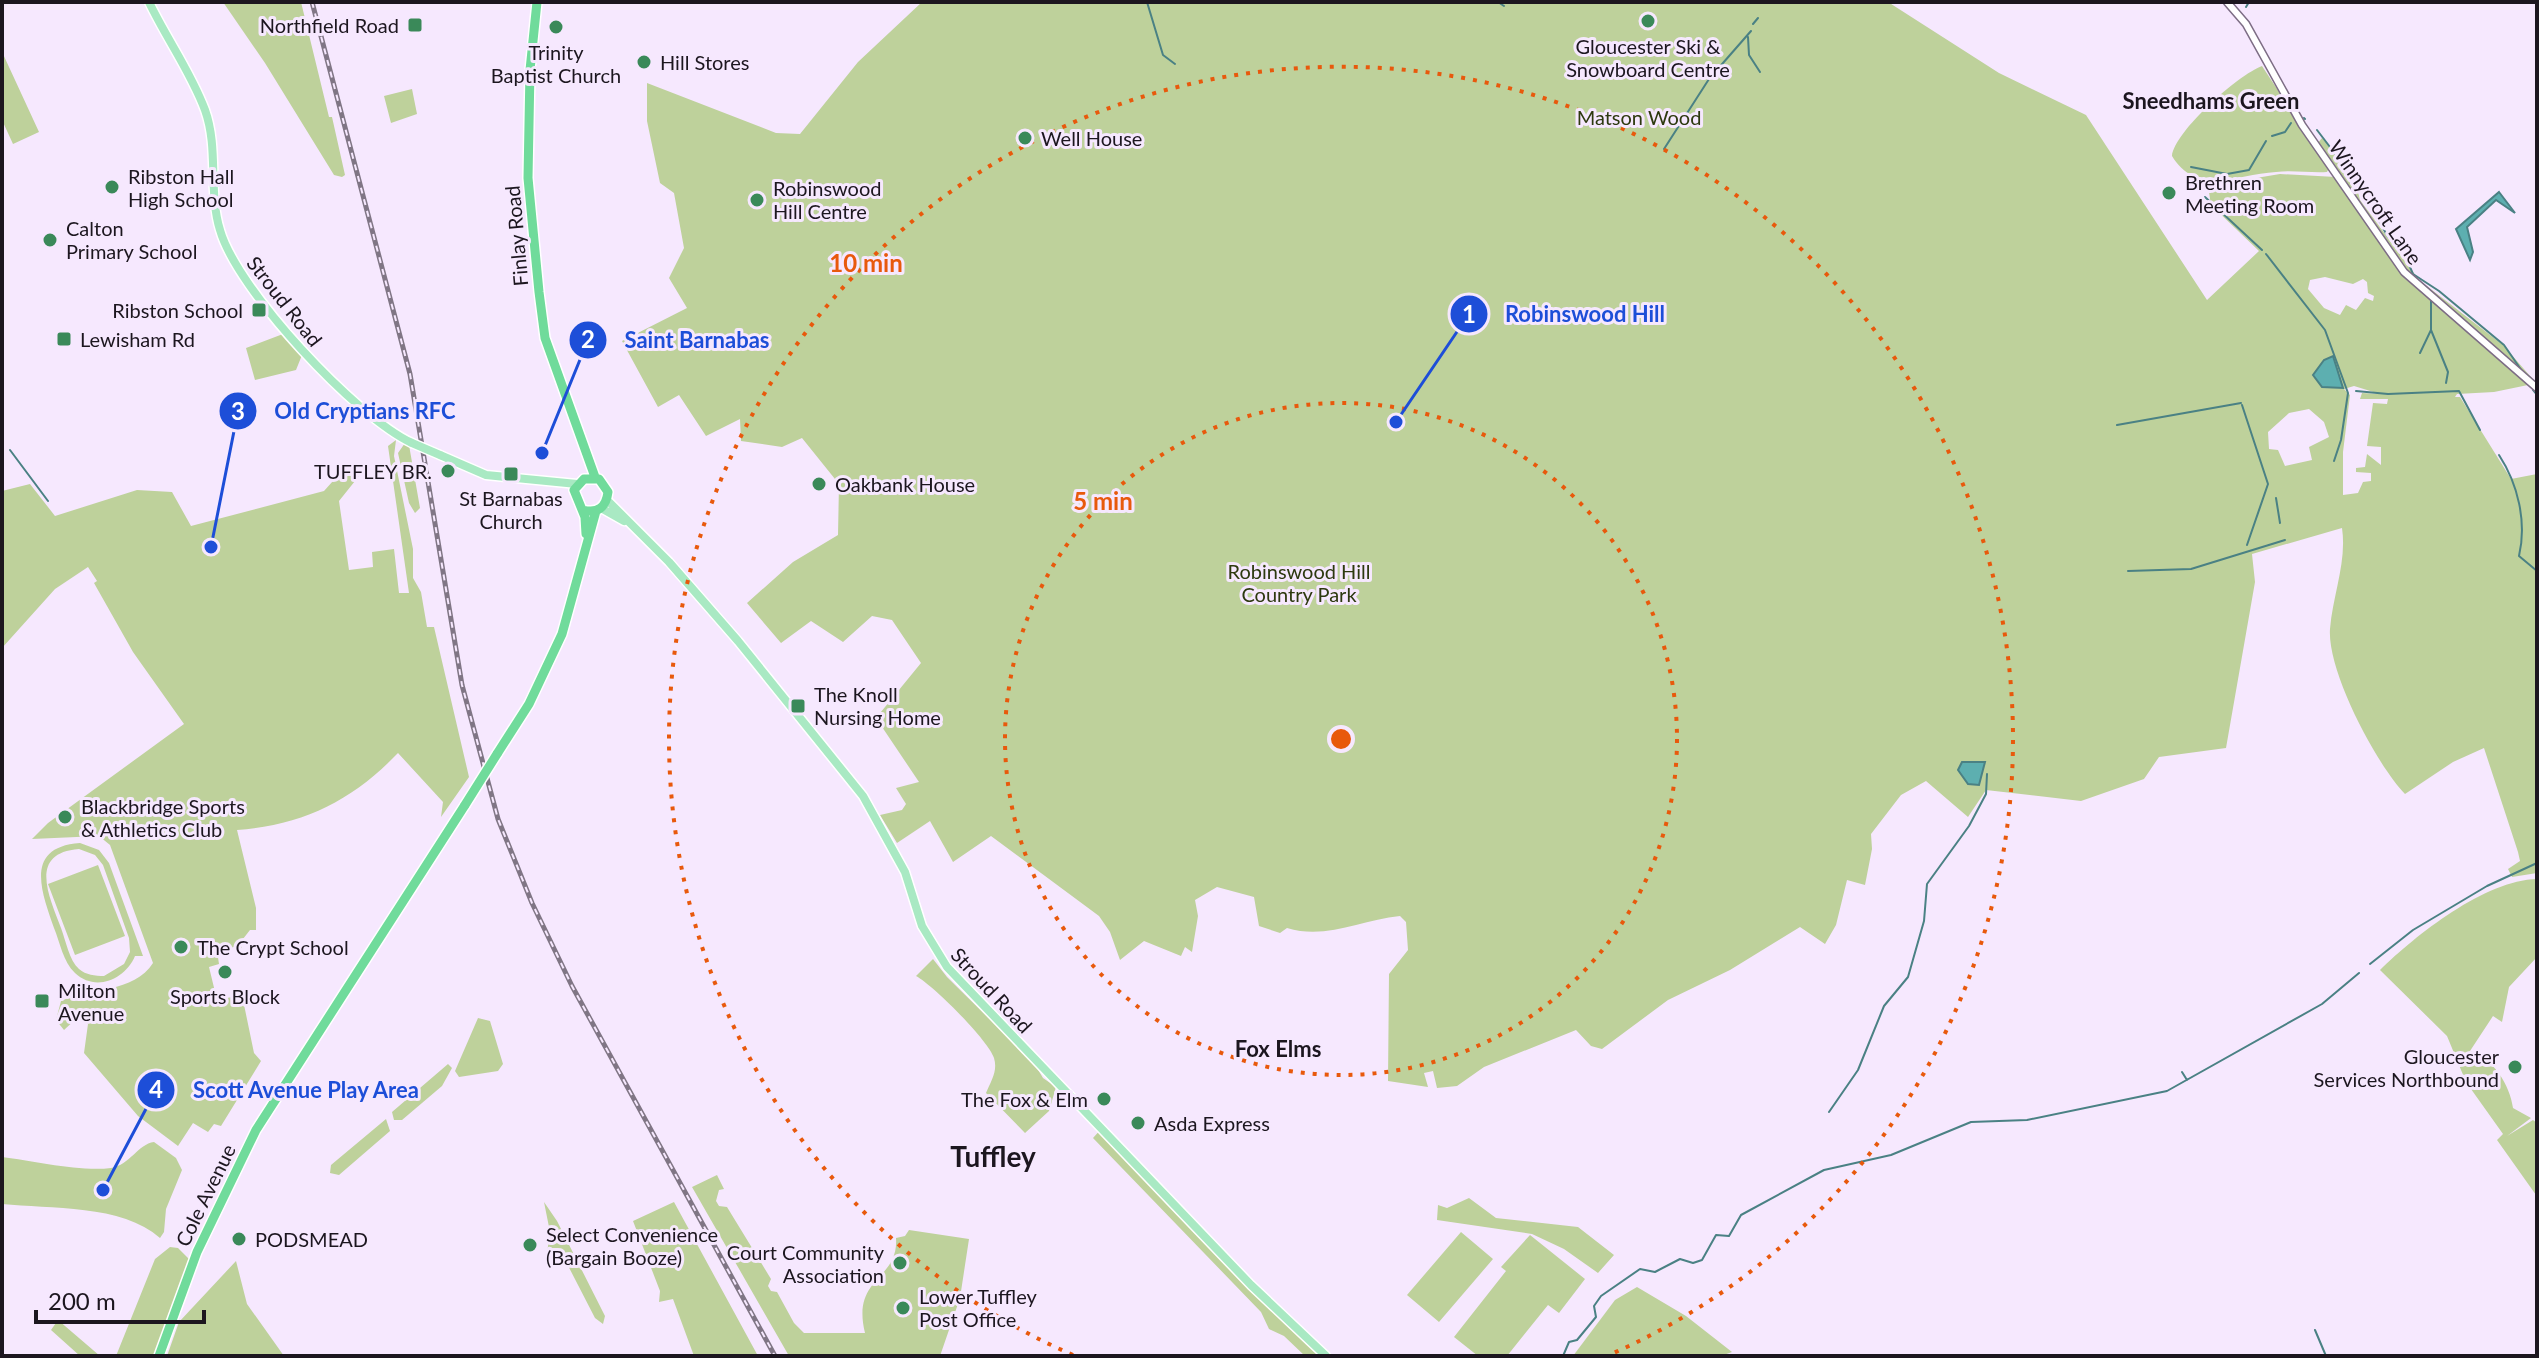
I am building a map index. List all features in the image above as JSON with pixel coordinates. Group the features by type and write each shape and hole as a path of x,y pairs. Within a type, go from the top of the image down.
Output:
{"highway":[{"name":"Finlay Road","path":"540,2 530,70 528,178 545,338 579,427 587,461 585,480 576,499"},
{"path":"585,480 607,486 587,538"},
{"path":"576,499 583,510 587,538"},
{"path":"583,510 601,506"},
{"name":"Cole Avenue","path":"159,1356 197,1252 256,1130 529,704 559,641 581,574 587,538"}],"main road":[{"name":"Stroud Road","path":"149,2 206,111 212,136 218,222 245,281 314,364 412,443 483,474 552,483 585,480"},
{"name":"Stroud Road","path":"552,483 576,499"},
{"name":"Stroud Road","path":"601,506 634,528 669,562 738,641 863,796 905,872 922,926 947,967 1251,1285 1326,1356"}],"street":[{"name":"Winnycroft Lane","path":"2227,2 2246,24 2302,125 2404,272 2537,388"}],"green space":[{"path":"223,2 301,2 345,175 334,175 265,63"},
{"path":"922,2 1888,2 1999,73 2086,115 2207,300 2259,251 2211,205 2208,186 2280,174 2336,177 2405,275 2537,390 2537,395 2528,385 2494,392 2457,394 2455,397 2460,397 2511,479 2537,474 2537,873 2512,877 2508,869 2520,861 2484,748 2453,762 2405,794 2368,740 2345,692 2331,647 2330,629 2343,553 2342,528 2252,554 2255,582 2226,748 2159,757 2144,779 2081,801 1986,790 1968,817 1926,781 1901,795 1871,834 1872,849 1865,885 1847,880 1836,925 1825,944 1800,927 1730,970 1668,1000 1602,1049 1591,1046 1576,1030 1484,1067 1457,1086 1437,1088 1433,1071 1424,1073 1428,1087 1388,1081 1389,974 1408,950 1406,922 1400,916 1330,931 1287,928 1280,933 1259,926 1254,897 1217,887 1195,900 1198,916 1192,952 1185,947 1181,956 1144,941 1120,960 1110,932 1099,916 991,836 953,862 930,821 897,843 880,815 902,810 906,804 896,788 919,782 876,718 921,663 892,620 872,616 843,642 811,621 781,643 747,603 793,562 838,535 839,484 802,438 782,447 741,441 740,419 706,436 679,395 658,407 622,341 687,308 669,278 684,248 674,193 660,183 647,121 647,83 776,133 800,134 858,62","holes":["2325,277 2353,284 2363,279 2367,282 2368,293 2374,296 2373,301 2365,298 2356,310 2346,305 2340,315 2324,308 2308,289 2310,280","2354,386 2380,394 2362,393 2360,399 2388,399 2387,404 2373,403 2367,446 2381,447 2381,465 2367,454 2365,467 2356,468 2356,472 2371,473 2371,481 2363,482 2358,493 2343,495 2343,452 2350,395 2344,389","2309,409 2324,422 2329,437 2309,447 2312,460 2285,466 2278,450 2269,449 2268,432 2289,413"]},
{"path":"3,54 39,132 13,144 2,120"},
{"name":"Sneedhams Green","path":"2262,66 2329,168 2327,172 2282,171 2206,180 2182,169 2172,156 2184,133 2224,92"},
{"path":"412,89 417,114 391,123 384,96"},
{"name":"Sneedhams Green","path":"2322,138 2353,172 2360,200 2419,280 2503,345 2537,384 2410,274 2317,144"},
{"path":"283,334 302,355 296,370 255,380 246,348"},
{"path":"396,440 394,456 413,549 413,578 421,592 427,627 434,627 469,777 441,817 443,802 398,753 363,785 325,808 284,823 237,830 256,908 256,930 250,930 239,944 242,947 236,955 234,947 217,951 219,964 209,967 217,1000 242,995 254,1053 261,1061 221,1126 214,1124 208,1132 193,1123 178,1146 138,1116 84,1053 88,1024 78,1017 64,1030 56,1020 61,1001 123,985 145,973 153,963 110,845 99,836 32,839 48,823 184,724 133,652 88,567 55,589 2,648 2,491 30,484 55,516 137,490 172,492 191,526 324,491 350,462 363,471 339,501 349,570 373,567 372,552 394,549 399,593 409,593 388,446"},
{"path":"405,443 409,445 420,508 415,513 409,503 398,453"},
{"path":"80,843 99,850 109,863 143,956 135,956 124,971 109,981 91,982 75,973 65,958 54,928 45,901 41,874 50,853 62,846","holes":["79,849 95,855 103,865 129,938 130,952 124,964 104,976 85,973 73,961 46,879 53,859 63,852"]},
{"path":"98,865 125,936 75,955 48,884"},
{"path":"2537,879 2537,957 2509,987 2502,1022 2493,1016 2470,1051 2493,1066 2508,1090 2513,1108 2531,1118 2507,1136 2533,1120 2537,1123 2536,1195 2497,1140 2503,1134 2466,1082 2447,1036 2380,970 2412,941 2474,899 2517,882"},
{"path":"933,959 947,977 1034,1063 1043,1078 1056,1087 1049,1111 1025,1133 986,1093 995,1067 990,1050 935,990 916,976"},
{"path":"478,1018 490,1021 503,1064 498,1071 459,1077 455,1071"},
{"path":"448,1064 452,1068 442,1086 402,1120 394,1120 392,1112"},
{"path":"386,1119 390,1131 339,1175 330,1173 331,1165"},
{"path":"1102,1128 1326,1356 1305,1356 1284,1336 1269,1329 1261,1312 1093,1138"},
{"path":"154,1142 176,1158 182,1170 166,1209 164,1232 160,1238 126,1219 106,1214 2,1204 2,1157 72,1167 111,1168"},
{"path":"717,1175 724,1189 719,1190 716,1201 719,1206 727,1207 771,1279 768,1286 771,1291 777,1292 794,1323 804,1333 865,1333 862,1314 864,1300 890,1263 896,1238 905,1236 909,1230 969,1239 960,1298 940,1356 789,1356 692,1187"},
{"path":"1469,1198 1496,1218 1578,1227 1614,1255 1598,1273 1564,1249 1532,1234 1437,1220 1438,1205 1447,1208"},
{"path":"544,1202 557,1221 605,1316 603,1324 595,1318 561,1252 546,1260 550,1232"},
{"path":"674,1202 758,1356 694,1356 673,1299 659,1302 660,1291 633,1221"},
{"path":"1461,1232 1493,1259 1439,1322 1407,1295"},
{"path":"1530,1235 1585,1279 1559,1313 1548,1305 1507,1356 1478,1356 1454,1337 1506,1271 1501,1267"},
{"path":"170,1247 178,1248 189,1259 155,1356 116,1356 155,1259"},
{"path":"236,1261 247,1304 284,1356 167,1356 179,1322"},
{"path":"1637,1287 1686,1316 1732,1352 1721,1356 1573,1356 1615,1300"},
{"path":"58,1320 100,1356 80,1356 51,1330"}],"shaded area":[{"path":"2499,192 2515,213 2496,200 2467,227 2473,252 2470,260 2456,229"},
{"path":"2333,356 2343,388 2322,387 2313,375 2324,360"},
{"path":"1962,762 1985,762 1979,785 1968,784 1958,770"}],"waterway":[{"path":"1147,2 1163,55 1175,64"},
{"path":"1498,2 1504,6"},
{"path":"2246,7 2249,2"},
{"path":"1753,24 1758,18"},
{"path":"1664,149 1709,79 1751,31"},
{"path":"1748,37 1749,55 1760,72"},
{"path":"2272,136 2285,132 2291,123"},
{"path":"2317,130 2359,185 2388,237 2401,246 2413,274 2439,291 2504,345 2522,371"},
{"path":"2191,167 2227,174 2249,170 2266,141"},
{"path":"2205,197 2262,250"},
{"path":"2266,254 2325,330 2348,393 2341,440 2334,461"},
{"path":"2420,353 2431,330 2431,301"},
{"path":"2431,330 2448,372 2446,383"},
{"path":"2533,390 2537,395"},
{"path":"2356,391 2388,394 2459,391 2480,430"},
{"path":"2117,425 2241,403"},
{"path":"2242,405 2268,484 2247,545"},
{"path":"10,450 48,501"},
{"path":"2499,455 2511,478 2519,504 2522,530 2519,556 2537,571"},
{"path":"2276,498 2280,523"},
{"path":"2128,571 2191,569 2285,540"},
{"path":"1829,1112 1858,1070 1884,1006 1908,977 1924,921 1927,884 1969,826 1986,794 1987,774"},
{"path":"2370,964 2413,930 2487,886 2537,863"},
{"path":"1563,1356 1569,1342 1577,1340 1596,1317 1594,1306 1601,1296 1640,1269 1655,1272 1680,1259 1693,1263 1702,1260 1716,1235 1729,1236 1741,1215 1824,1170 1891,1155 1971,1122 2027,1120 2167,1091 2322,1004 2359,973"},
{"path":"2182,1072 2187,1080"},
{"path":"2315,1330 2326,1356"}],"railway":[{"path":"312,2 410,374 462,685 498,819 532,903 572,986 775,1356"}],"place":[{"name":"Gloucester Ski & Snowboard Centre","path":"1648,21"},
{"name":"Northfield Road","path":"415,25"},
{"name":"Trinity Baptist Church","path":"556,27"},
{"name":"Hill Stores","path":"644,62"},
{"name":"Well House","path":"1025,138"},
{"name":"Ribston Hall High School","path":"112,187"},
{"name":"Brethren Meeting Room","path":"2169,193"},
{"name":"Robinswood Hill Centre","path":"757,200"},
{"name":"Calton Primary School","path":"50,240"},
{"name":"Ribston School","path":"259,310"},
{"name":"Lewisham Rd","path":"64,339"},
{"name":"Robinswood Hill","path":"1396,422"},
{"name":"Saint Barnabas","path":"542,453"},
{"name":"TUFFLEY BR.","path":"448,471"},
{"name":"St Barnabas Church","path":"511,474"},
{"name":"Oakbank House","path":"819,484"},
{"name":"Old Cryptians RFC","path":"211,547"},
{"name":"The Knoll Nursing Home","path":"798,706"},
{"name":"Blackbridge Sports & Athletics Club","path":"65,817"},
{"name":"The Crypt School","path":"181,947"},
{"name":"Sports Block","path":"225,972"},
{"name":"Milton Avenue","path":"42,1001"},
{"name":"Gloucester Services Northbound","path":"2515,1067"},
{"name":"The Fox & Elm","path":"1104,1099"},
{"name":"Asda Express","path":"1138,1123"},
{"name":"Scott Avenue Play Area","path":"103,1190"},
{"name":"PODSMEAD","path":"239,1239"},
{"name":"Select Convenience (Bargain Booze)","path":"530,1245"},
{"name":"Court Community Association","path":"900,1263"},
{"name":"Lower Tuffley Post Office","path":"903,1308"}],"district":[{"name":"Sneedhams Green","path":"2211,100"},
{"name":"Fox Elms","path":"1278,1048"},
{"name":"Tuffley","path":"993,1156"}],"park label":[{"name":"Matson Wood","path":"1639,117"},
{"name":"Robinswood Hill Country Park","path":"1299,582"}]}
